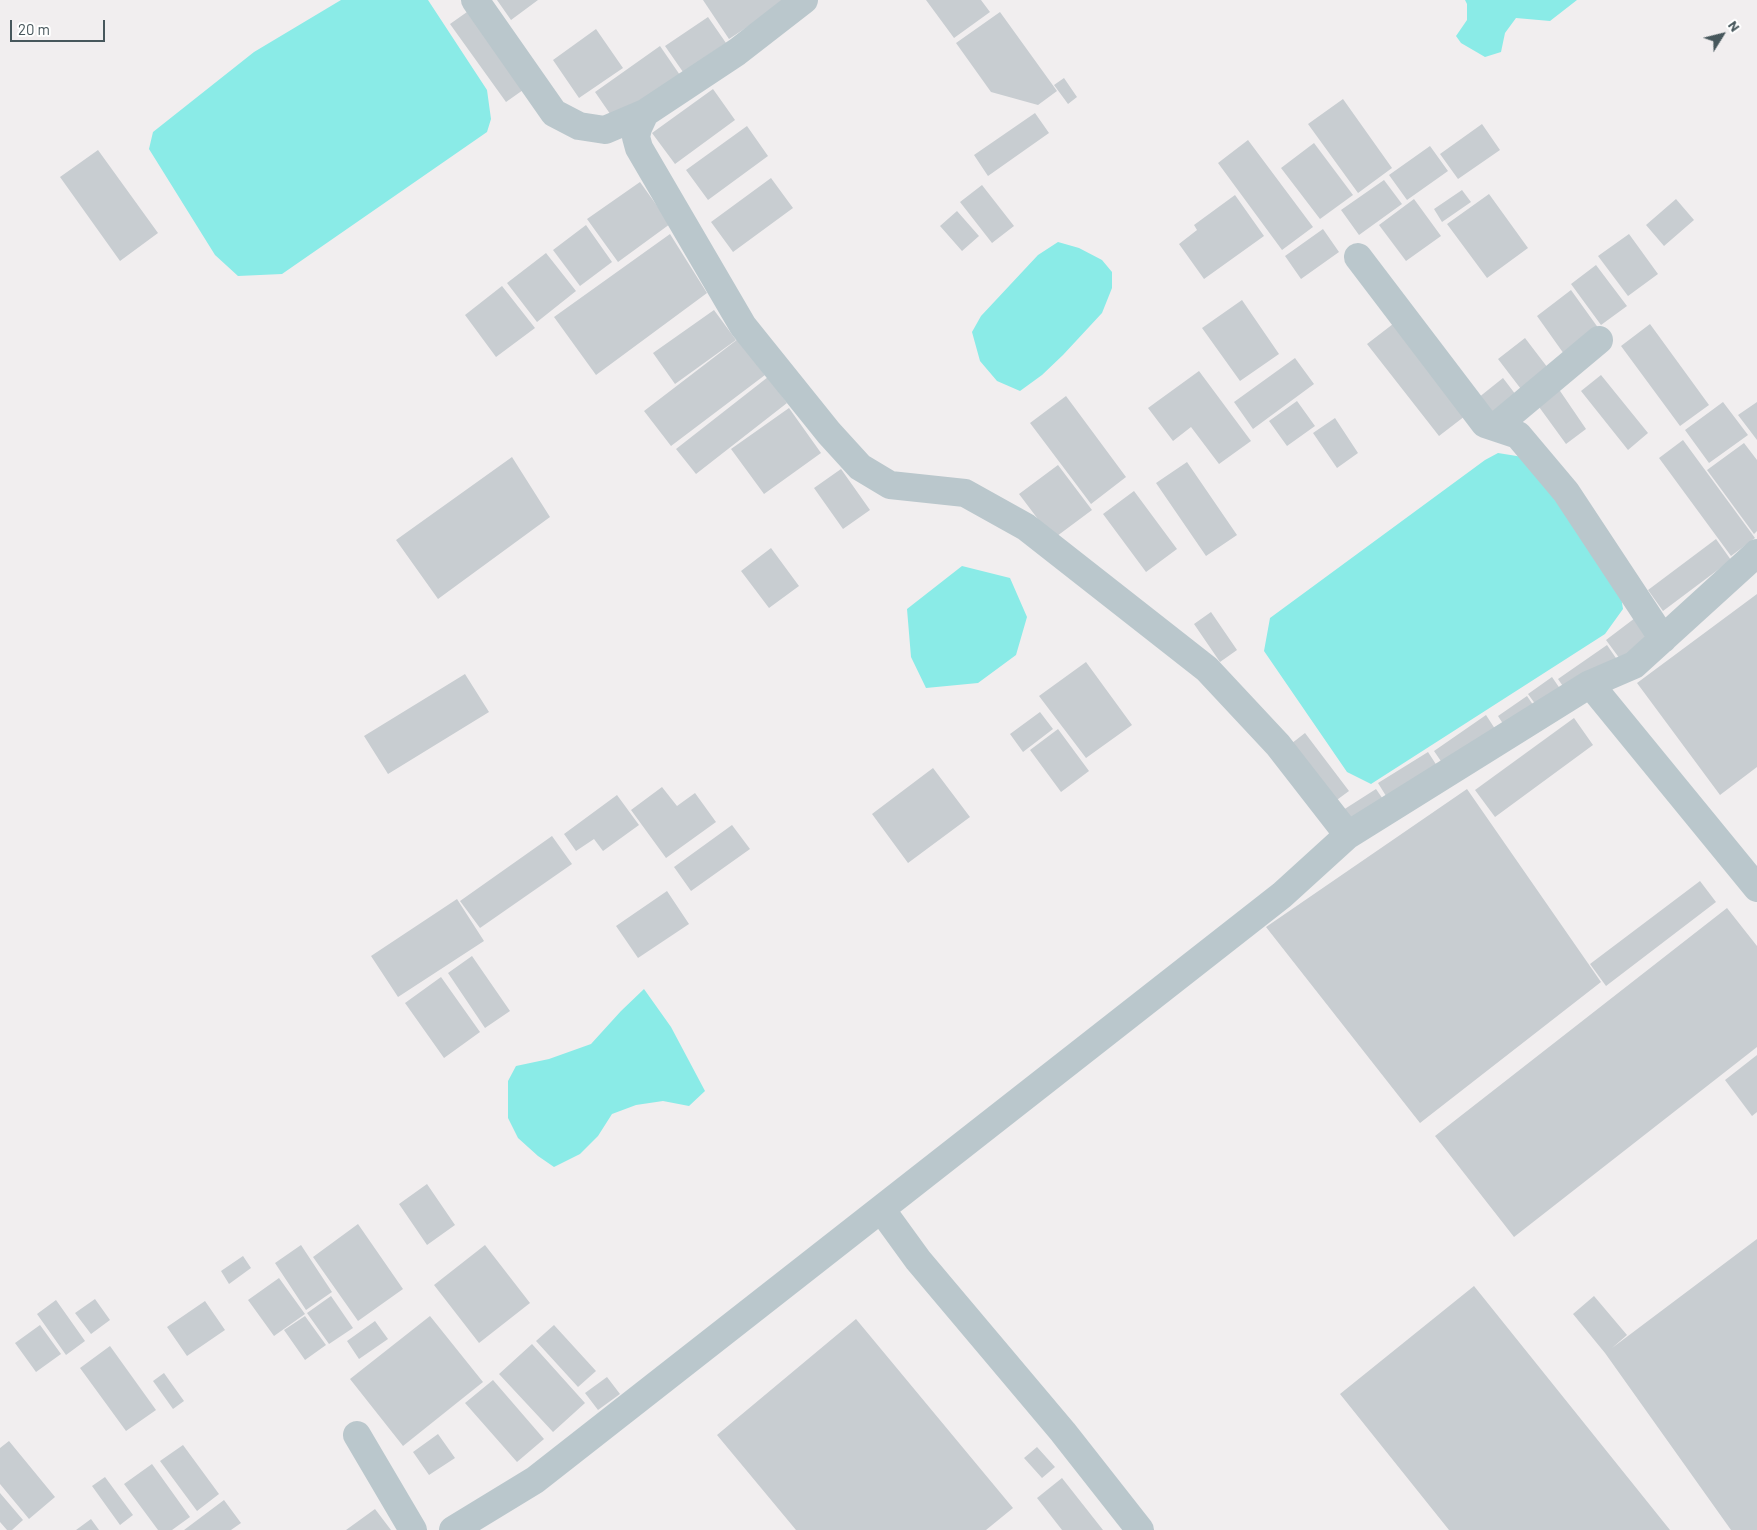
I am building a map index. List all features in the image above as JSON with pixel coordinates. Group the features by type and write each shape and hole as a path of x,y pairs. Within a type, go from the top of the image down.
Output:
{"street":[{"path":"475,0 554,113 579,126 605,130 645,113 737,52 804,0"},
{"path":"645,113 636,137 639,148 743,326 829,433 860,467 890,485 965,493 1026,526 1207,669 1278,745 1348,835"},
{"path":"1358,257 1486,424 1518,435 1566,492 1663,639"},
{"path":"1495,427 1600,340"},
{"path":"453,1530 536,1480 1282,895 1348,835 1590,684 1634,665 1757,553"},
{"path":"1590,684 1757,888"},
{"path":"881,1209 918,1260 1063,1432 1140,1530"},
{"path":"357,1434 413,1530"}],"water":[{"path":"341,0 428,0 487,90 491,119 487,132 282,274 238,276 215,255 149,149 153,132 254,52"},
{"path":"1465,0 1577,0 1550,21 1516,18 1505,33 1501,52 1485,57 1461,43 1456,36 1467,20 1467,4"},
{"path":"1058,242 1079,248 1102,260 1112,272 1112,288 1102,313 1042,375 1020,391 997,381 980,361 972,332 981,316 1038,255"},
{"path":"1498,453 1529,458 1621,596 1623,609 1605,634 1371,784 1347,772 1264,651 1270,618 1485,460"},
{"path":"962,566 1010,578 1027,617 1016,655 978,683 926,688 911,657 907,609"},
{"path":"644,989 671,1027 705,1091 689,1106 663,1101 636,1105 612,1114 598,1136 580,1154 554,1167 518,1138 508,1118 508,1081 516,1066 549,1059 591,1044"}],"building":[{"path":"497,0 538,0 511,20"},
{"path":"703,0 788,0 729,39"},
{"path":"926,0 981,0 990,12 954,38"},
{"path":"467,12 523,90 506,102 450,24"},
{"path":"1000,12 1057,91 1038,105 991,92 956,43"},
{"path":"708,17 726,43 683,72 665,46"},
{"path":"596,29 623,68 579,98 553,60"},
{"path":"660,46 682,78 615,121 595,92"},
{"path":"1064,78 1077,97 1068,104 1054,85"},
{"path":"713,89 735,120 675,164 652,133"},
{"path":"1343,99 1392,168 1358,193 1308,124"},
{"path":"1035,113 1049,133 988,176 974,155"},
{"path":"1482,124 1500,150 1458,179 1440,154"},
{"path":"747,126 768,156 708,200 686,170"},
{"path":"1248,140 1313,227 1282,250 1218,163"},
{"path":"1314,143 1353,195 1320,219 1281,168"},
{"path":"1430,146 1448,171 1407,200 1389,175"},
{"path":"98,150 158,233 120,261 60,177"},
{"path":"771,178 793,208 733,252 711,222"},
{"path":"1384,180 1402,204 1359,235 1341,210"},
{"path":"640,182 670,224 618,262 587,219"},
{"path":"982,185 1014,226 992,243 960,202"},
{"path":"1462,190 1471,202 1442,222 1434,209"},
{"path":"1489,194 1528,248 1487,278 1447,224"},
{"path":"1235,195 1264,236 1204,279 1179,244 1197,230 1194,225"},
{"path":"1414,199 1441,236 1406,261 1379,225"},
{"path":"1676,199 1694,220 1664,246 1646,225"},
{"path":"957,211 979,236 962,251 940,226"},
{"path":"586,225 612,262 580,286 553,250"},
{"path":"1323,229 1339,252 1301,279 1285,256"},
{"path":"670,234 707,293 596,375 554,317"},
{"path":"1629,234 1658,274 1628,296 1598,256"},
{"path":"546,253 576,291 537,322 507,283"},
{"path":"1596,265 1627,306 1601,325 1571,284"},
{"path":"502,286 535,328 496,357 465,315"},
{"path":"1571,290 1599,329 1564,354 1537,316"},
{"path":"1242,300 1279,354 1240,381 1202,328"},
{"path":"714,310 736,340 675,384 653,353"},
{"path":"1393,324 1465,416 1439,436 1367,344"},
{"path":"1650,324 1709,405 1680,426 1621,346"},
{"path":"1525,338 1551,372 1524,393 1498,359"},
{"path":"738,339 765,375 671,446 644,411"},
{"path":"1295,358 1314,384 1253,429 1234,402"},
{"path":"1199,371 1251,441 1219,464 1191,427 1173,441 1148,408"},
{"path":"1601,375 1648,433 1628,450 1581,391"},
{"path":"768,377 787,403 696,474 676,449"},
{"path":"1503,378 1516,395 1492,415 1478,398"},
{"path":"1556,385 1586,429 1566,444 1534,400"},
{"path":"1066,396 1126,477 1091,504 1030,423"},
{"path":"1297,401 1315,426 1287,446 1269,421"},
{"path":"1723,402 1748,435 1709,463 1685,430"},
{"path":"1757,402 1757,440 1738,415"},
{"path":"789,408 821,453 764,494 731,449"},
{"path":"1335,418 1358,453 1337,468 1313,433"},
{"path":"1683,440 1755,538 1731,556 1659,458"},
{"path":"1744,443 1757,460 1757,531 1754,534 1707,470"},
{"path":"512,457 550,517 438,599 396,540"},
{"path":"1187,462 1237,535 1206,556 1156,483"},
{"path":"1058,465 1092,510 1053,539 1019,494"},
{"path":"841,469 870,510 843,529 814,488"},
{"path":"1134,491 1177,549 1146,572 1103,514"},
{"path":"1716,539 1731,560 1663,611 1648,590"},
{"path":"771,548 799,586 769,608 741,571"},
{"path":"1757,594 1757,767 1720,795 1637,683"},
{"path":"1211,612 1237,650 1220,662 1194,624"},
{"path":"1635,618 1650,638 1620,659 1606,640"},
{"path":"1607,645 1618,661 1569,695 1558,679"},
{"path":"1086,662 1132,725 1086,758 1039,696"},
{"path":"465,674 489,712 388,774 364,736"},
{"path":"1552,677 1565,696 1541,712 1528,694"},
{"path":"1527,696 1538,712 1509,733 1498,716"},
{"path":"1040,712 1053,729 1023,752 1010,734"},
{"path":"1486,715 1499,735 1447,770 1434,751"},
{"path":"1574,718 1593,745 1495,817 1475,790"},
{"path":"1058,729 1089,771 1061,792 1030,750"},
{"path":"1305,733 1349,791 1330,805 1287,747"},
{"path":"1428,752 1441,772 1391,804 1378,783"},
{"path":"933,768 970,817 908,863 872,814"},
{"path":"662,787 677,806 695,793 716,822 666,858 631,810"},
{"path":"1376,789 1387,805 1351,828 1340,812"},
{"path":"1467,789 1601,982 1420,1123 1266,927"},
{"path":"617,795 639,825 603,851 594,839 576,851 564,834"},
{"path":"732,825 750,849 691,891 674,867"},
{"path":"552,836 572,864 480,928 460,901"},
{"path":"1700,881 1716,902 1606,986 1590,964"},
{"path":"667,891 689,924 638,958 616,926"},
{"path":"457,899 484,941 398,997 371,956"},
{"path":"1727,908 1757,946 1757,1047 1514,1237 1435,1136"},
{"path":"472,956 510,1011 485,1028 448,973"},
{"path":"441,977 480,1032 444,1058 405,1003"},
{"path":"1757,1055 1757,1112 1752,1116 1725,1080"},
{"path":"427,1184 455,1225 427,1245 399,1204"},
{"path":"358,1224 403,1289 358,1321 313,1257"},
{"path":"1757,1239 1757,1530 1731,1530 1605,1353 1573,1314 1594,1296 1627,1335 1612,1348"},
{"path":"301,1245 332,1292 306,1310 275,1263"},
{"path":"485,1245 530,1303 479,1343 434,1285"},
{"path":"243,1256 251,1268 229,1284 221,1271"},
{"path":"279,1278 305,1314 274,1336 248,1300"},
{"path":"1474,1286 1670,1530 1449,1530 1340,1394"},
{"path":"331,1296 353,1328 329,1344 307,1313"},
{"path":"95,1299 110,1320 91,1334 75,1313"},
{"path":"56,1300 85,1341 66,1355 37,1314"},
{"path":"205,1301 225,1330 187,1356 167,1327"},
{"path":"305,1316 326,1345 305,1360 284,1330"},
{"path":"430,1316 483,1382 403,1446 350,1379"},
{"path":"856,1319 1013,1508 986,1530 796,1530 717,1435"},
{"path":"375,1321 388,1339 359,1359 347,1341"},
{"path":"40,1325 61,1354 36,1372 15,1343"},
{"path":"554,1325 596,1371 578,1387 536,1341"},
{"path":"532,1344 585,1403 553,1432 499,1374"},
{"path":"110,1346 156,1410 126,1431 80,1368"},
{"path":"164,1373 184,1401 173,1409 153,1381"},
{"path":"607,1377 620,1394 598,1410 585,1393"},
{"path":"493,1380 544,1439 517,1462 465,1403"},
{"path":"438,1434 455,1458 429,1475 413,1452"},
{"path":"9,1441 55,1497 29,1519 0,1484 0,1448"},
{"path":"183,1445 219,1494 197,1511 160,1461"},
{"path":"1037,1447 1055,1467 1042,1478 1024,1458"},
{"path":"152,1464 190,1517 172,1530 158,1530 124,1484"},
{"path":"105,1477 133,1515 120,1525 92,1486"},
{"path":"1062,1478 1103,1530 1062,1530 1037,1498"},
{"path":"0,1493 23,1520 12,1530 7,1530 0,1522"},
{"path":"224,1500 241,1523 231,1530 184,1530"},
{"path":"375,1509 391,1530 346,1530"},
{"path":"91,1519 99,1530 76,1530"}]}
